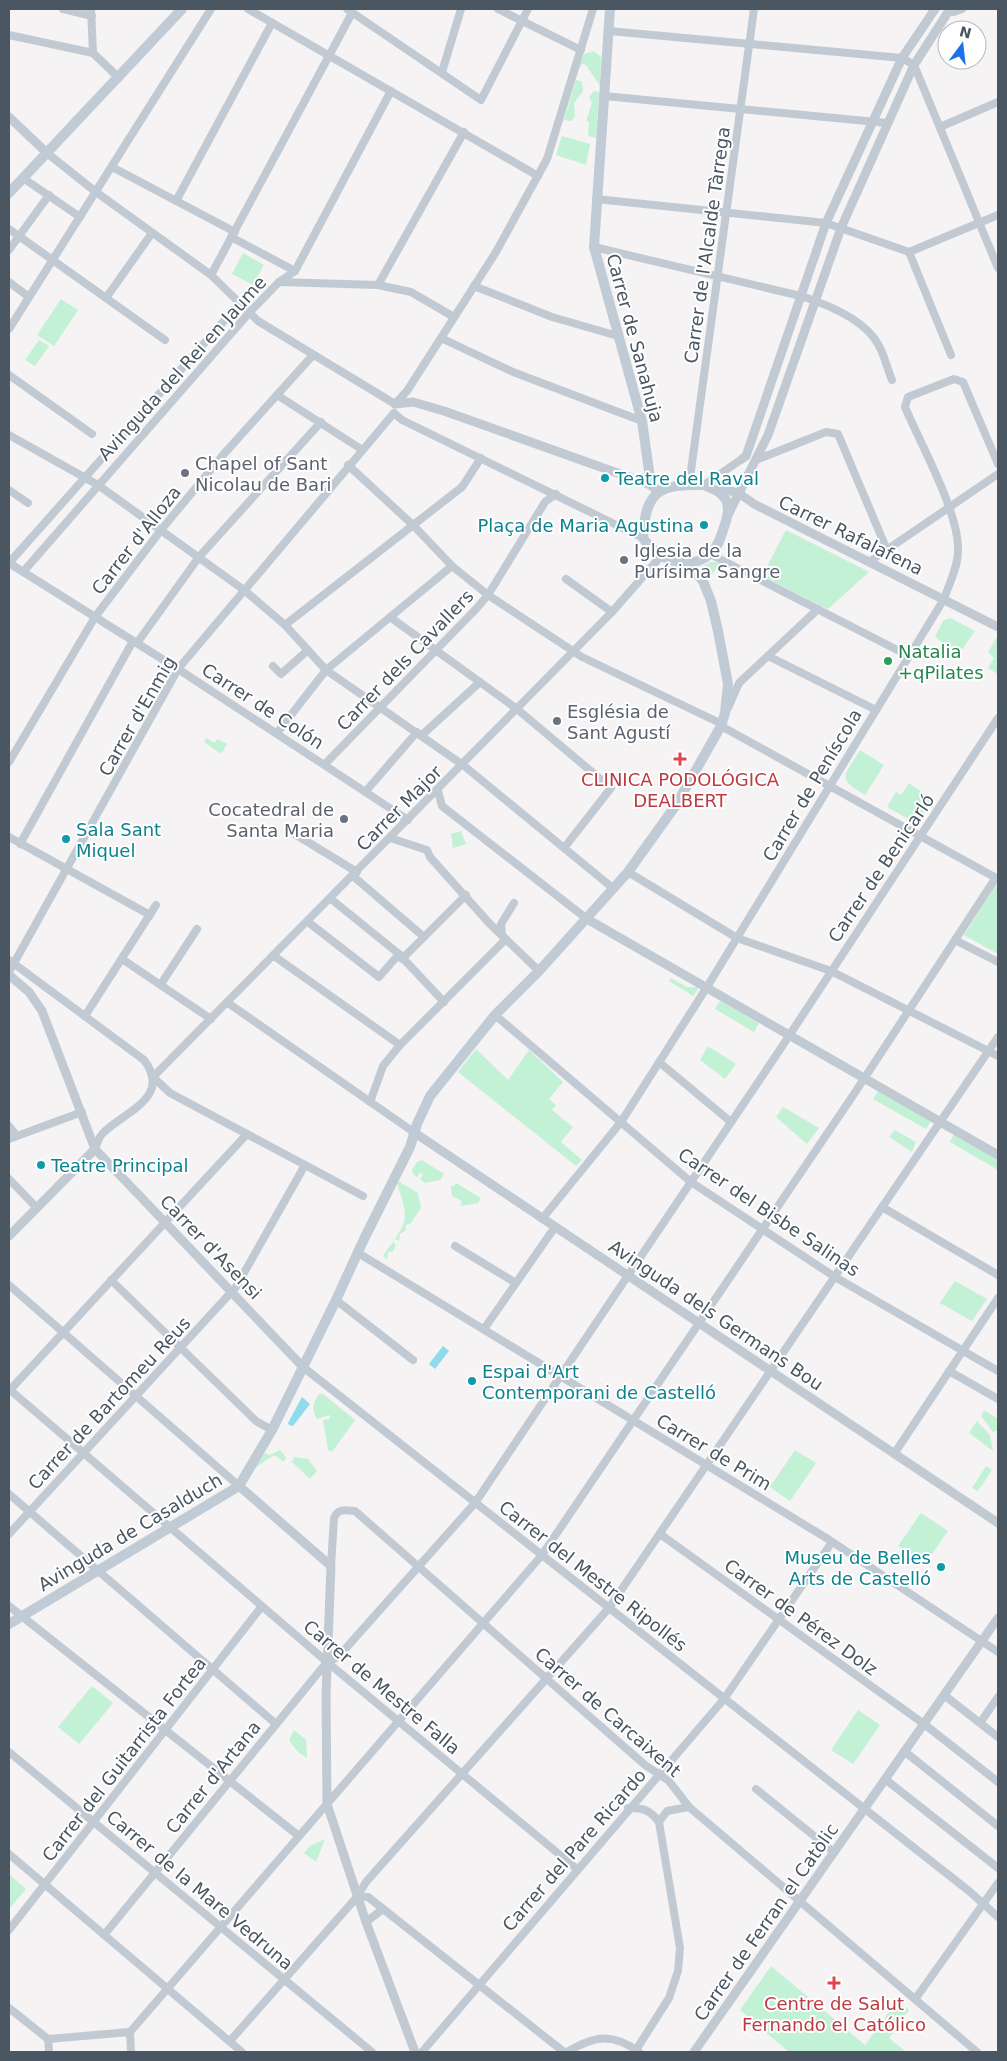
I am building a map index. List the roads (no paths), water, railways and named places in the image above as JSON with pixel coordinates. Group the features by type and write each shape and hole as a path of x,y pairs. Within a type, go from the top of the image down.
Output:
{"main road":[{"path":"9,193 182,9"},
{"name":"Carrer de Sanahuja","path":"610,9 594,247 642,421 655,488"},
{"path":"690,485 704,486 718,490 726,501 728,516 718,542 710,554 688,564 672,561 661,556 644,538 644,524 655,488 690,485"},
{"name":"Avinguda de Casalduch","path":"9,1624 239,1486 272,1430 336,1300 410,1147 430,1096 495,1015 539,971 614,890 676,805 722,725 728,684 712,601 703,581 688,564"}],"street":[{"path":"63,9 92,12 93,53"},
{"path":"9,329 211,9"},
{"path":"248,9 538,176"},
{"path":"442,72 461,9"},
{"path":"498,9 581,50"},
{"path":"211,275 329,55 350,11 481,100 524,21 528,9"},
{"name":"Carrer d'Enmig","path":"9,974 11,961 66,869 178,669 348,465 407,391 512,224 538,176 556,132 593,9"},
{"name":"Carrer de l'Alcalde Tàrrega","path":"690,485 754,9"},
{"path":"704,486 746,456 826,223 902,58 935,9"},
{"path":"728,516 768,434 840,228 887,123 914,66 949,10 954,12 962,9"},
{"path":"176,201 272,23"},
{"path":"609,32 750,43 902,58 914,66 998,268"},
{"path":"9,35 93,53 119,78"},
{"path":"295,271 391,90"},
{"path":"604,96 887,123"},
{"path":"940,127 998,102"},
{"path":"9,117 47,153 96,192 211,275 249,313 394,408 402,420 644,538"},
{"path":"378,285 464,132"},
{"name":"Avinguda del Rei en Jaume","path":"23,572 40,550 249,313 279,282 295,271 176,201 112,167"},
{"path":"23,178 80,217"},
{"path":"9,250 49,195"},
{"path":"596,199 826,223 909,252 998,215"},
{"path":"9,229 165,340"},
{"path":"106,298 152,233"},
{"path":"594,247 801,296 815,301 855,320 878,343 892,380"},
{"path":"909,252 951,355"},
{"path":"9,282 29,297"},
{"path":"279,282 378,285 411,292 454,318"},
{"path":"474,286 552,317 618,336"},
{"name":"Avinguda del Rei en Jaume","path":"9,563 240,303"},
{"path":"441,338 513,372 642,421"},
{"name":"Carrer d'Alloza","path":"9,762 95,617 161,530 277,394 313,355"},
{"path":"9,375 92,434"},
{"name":"Carrer de Peníscola","path":"542,1219 621,1122 660,1062 944,599 959,552 957,532 949,508 904,407 908,397 954,379 963,382 998,464"},
{"path":"277,394 361,449"},
{"path":"394,408 413,402 436,409 655,488"},
{"path":"20,844 135,642 199,557 321,422"},
{"path":"756,460 826,432 838,434 887,550"},
{"path":"9,435 85,478"},
{"path":"285,625 462,487 482,458"},
{"path":"131,2052 130,2032 542,1555 997,879 722,725 582,657 488,595 452,566 414,526 348,465"},
{"path":"869,562 998,474"},
{"name":"Avinguda del Rei en Jaume","path":"85,478 98,484"},
{"path":"98,484 244,590 285,625 326,670 379,708 420,733 463,765 614,890"},
{"path":"9,490 28,503"},
{"name":"Carrer Rafalafena","path":"718,490 739,493 754,504 998,627"},
{"name":"Carrer dels Cavallers","path":"324,764 488,595 516,546 545,502 556,494"},
{"path":"30,539 33,546 40,550"},
{"path":"710,554 909,656"},
{"name":"Carrer Major","path":"154,1077 575,651 661,556"},
{"name":"Carrer de Colón","path":"9,563 178,669 408,820"},
{"path":"277,733 326,670 452,566"},
{"path":"566,579 612,612"},
{"path":"725,713 739,684 818,609"},
{"path":"390,617 518,709 611,788 564,848"},
{"path":"272,666 281,674 308,650"},
{"path":"768,656 876,710"},
{"path":"366,791 420,733 480,682"},
{"name":"Carrer de Benicarló","path":"560,1376 732,1122 998,718"},
{"path":"438,791 442,806 587,919 998,1155"},
{"path":"288,830 355,874 424,937"},
{"path":"9,837 150,915"},
{"path":"390,838 428,850 430,857 504,937 539,971"},
{"path":"628,872 737,938 831,971 998,1056"},
{"path":"308,922 379,977 424,937 466,895"},
{"path":"331,899 400,957 444,1002"},
{"path":"504,937 501,924 514,903"},
{"path":"85,1016 156,905"},
{"path":"161,984 197,929"},
{"path":"370,1102 383,1066 400,1045 444,1002 504,937"},
{"path":"955,940 998,962"},
{"path":"274,956 400,1045"},
{"path":"122,959 211,1019"},
{"path":"9,1236 95,1149 102,1134 146,1099 153,1086 154,1077 152,1070 144,1060 11,961"},
{"path":"9,974 29,992 42,1011 95,1149"},
{"path":"228,1003 415,1133"},
{"name":"Carrer del Bisbe Salinas","path":"495,1015 691,1182 835,1277 998,1371"},
{"path":"230,2042 357,1897 366,1882 609,1608 998,1037"},
{"path":"660,1062 732,1122"},
{"path":"154,1077 170,1093 363,1196"},
{"path":"9,1126 12,1137 82,1112"},
{"name":"Avinguda dels Germans Bou","path":"415,1133 998,1523"},
{"path":"9,1390 247,1134"},
{"name":"Carrer d'Asensi","path":"95,1149 303,1366"},
{"name":"Carrer de Bartomeu Reus","path":"9,1534 232,1292 305,1164"},
{"path":"9,1179 37,1208"},
{"path":"882,1207 998,1275"},
{"path":"484,1329 555,1227"},
{"path":"455,1246 516,1283"},
{"name":"Carrer de Prim","path":"358,1253 832,1542 998,1652"},
{"path":"111,1280 256,1421 272,1430"},
{"path":"9,1285 331,1566 325,1761 327,1804 357,1897 415,2052"},
{"path":"894,1454 998,1298"},
{"path":"336,1300 413,1360"},
{"name":"Carrer del Mestre Ripollés","path":"303,1366 984,1904 998,1918"},
{"path":"949,1371 998,1399"},
{"name":"Carrer d'Artana","path":"104,1935 327,1662 338,1657 475,1502 560,1376"},
{"name":"Carrer de Mestre Falla","path":"9,1390 327,1662 463,1773 577,1870"},
{"path":"9,1494 276,1724"},
{"name":"Carrer de Carcaixent","path":"331,1566 336,1513 343,1510 355,1511 658,1776 669,1781 689,1807 916,1998 977,2052"},
{"name":"Carrer de Pérez Dolz","path":"660,1534 924,1724 998,1782"},
{"name":"Carrer del Pare Ricardo","path":"422,2052 628,1808 724,1699 832,1542"},
{"path":"9,1606 299,1836"},
{"name":"Carrer del Guitarrista Fortea","path":"9,1930 262,1606"},
{"name":"Carrer de Ferran el Catòlic","path":"694,2052 998,1618"},
{"path":"944,1695 998,1737"},
{"path":"980,1723 998,1697"},
{"path":"904,1751 998,1826"},
{"name":"Carrer de la Mare Vedruna","path":"9,1752 372,2052"},
{"path":"885,1779 998,1868"},
{"path":"756,1789 834,1852"},
{"path":"660,1822 667,1811 689,1807"},
{"path":"357,1897 368,1897 566,2052 588,2040 611,2038 637,2051 669,1998 678,1971 680,1948 660,1822 652,1812 643,1808 628,1808"},
{"path":"9,1854 242,2052"},
{"path":"916,1998 998,1884"},
{"path":"366,1922 383,1909"},
{"path":"9,2008 48,2040 130,2032"},
{"path":"48,2040 49,2052"}],"water":[{"path":"443,1346 449,1351 435,1369 429,1364"},
{"path":"302,1397 310,1404 293,1426 289,1425 288,1423"}],"place":[{"name":"Chapel of Sant Nicolau de Bari","path":"185,473"},
{"name":"Teatre del Raval","path":"605,478"},
{"name":"Plaça de Maria Agustina","path":"704,525"},
{"name":"Iglesia de la Purísima Sangre","path":"624,560"},
{"name":"Natalia +qPilates","path":"888,661"},
{"name":"Església de Sant Agustí","path":"557,721"},
{"name":"CLINICA PODOLÓGICA DEALBERT","path":"680,759"},
{"name":"Cocatedral de Santa Maria","path":"344,819"},
{"name":"Sala Sant Miquel","path":"66,839"},
{"name":"Teatre Principal","path":"41,1165"},
{"name":"Espai d'Art Contemporani de Castelló","path":"472,1381"},
{"name":"Museu de Belles Arts de Castelló","path":"941,1567"},
{"name":"Centre de Salut Fernando el Católico","path":"834,1983"}]}
